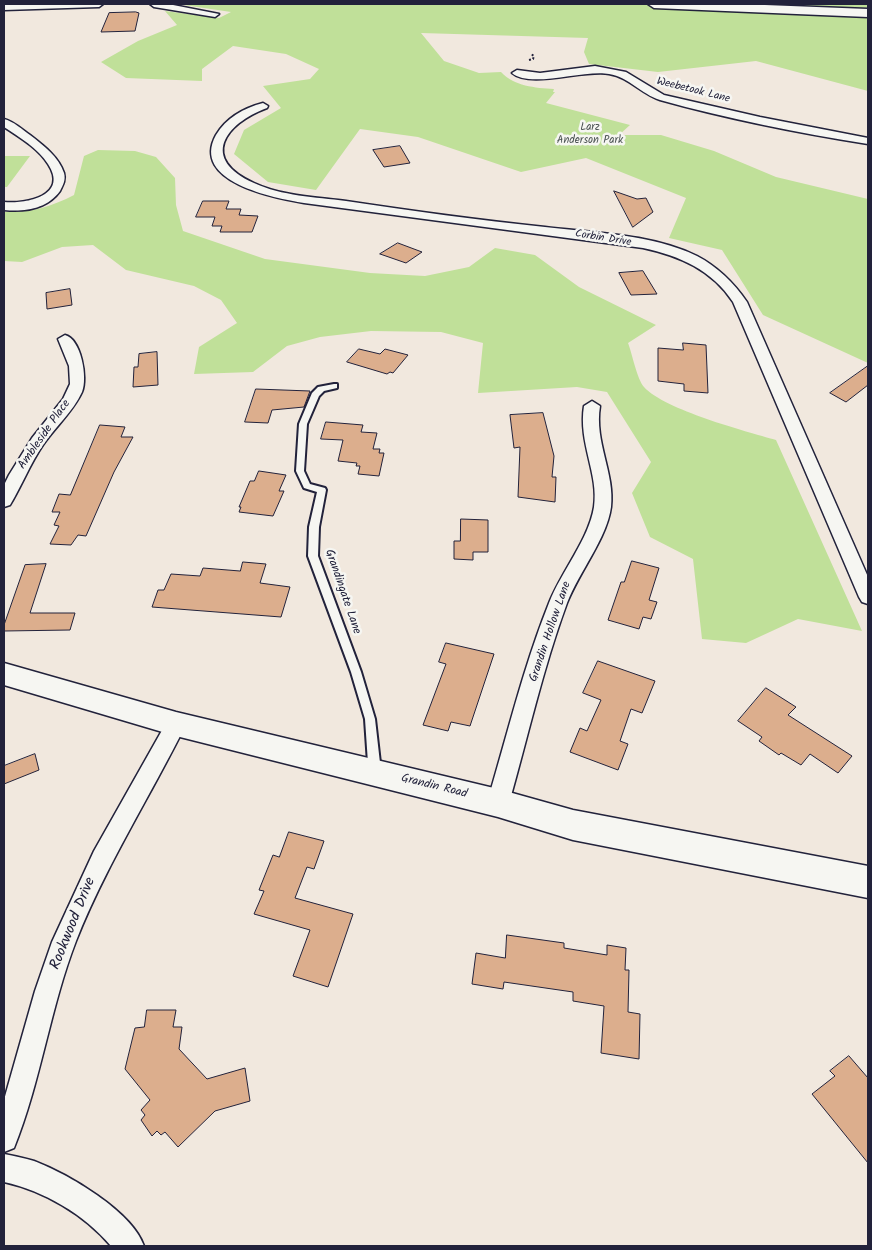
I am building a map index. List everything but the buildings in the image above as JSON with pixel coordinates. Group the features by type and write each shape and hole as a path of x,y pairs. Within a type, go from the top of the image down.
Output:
{"main road":[{"path":"654,4 723,5 868,13"},
{"name":"Grandin Road","path":"4,674 176,724 498,803 573,825 868,882"}],"street":[{"path":"4,7 100,4"},
{"path":"154,4 215,14"},
{"name":"Weebetook Lane","path":"517,73 548,77 590,69 611,70 631,78 647,92 661,97 794,128 868,141"},
{"name":"Corbin Drive","path":"262,106 240,117 227,127 217,144 215,155 216,160 224,170 253,186 284,195 403,214 576,235 655,248 677,253 694,260 722,279 740,302 868,597"},
{"path":"4,122 47,154 59,170 60,178 54,193 41,202 23,206 4,206"},
{"name":"Ambleside Place","path":"4,501 21,467 43,433 70,402 77,386 76,363 65,338"},
{"name":"Grandin Hollow Lane","path":"498,803 559,601 573,569 599,521 603,503 603,485 589,433 588,419 592,406"},
{"name":"Rookwood Drive","path":"4,1138 38,1021 64,943 94,874 176,724"},
{"path":"4,1168 32,1174 83,1202 117,1231 130,1246"}],"lane":[{"name":"Grandingate Lane","path":"334,386 321,388 315,395 303,424 300,471 307,486 322,490 314,527 314,556 356,672 370,719 374,763 369,771"}],"green space":[{"name":"Larz Anderson Park","path":"177,4 868,4 868,91 756,61 658,72 589,64 584,52 588,38 421,33 444,61 479,73 501,72 518,83 554,89 553,92 555,92 546,103 630,125 619,135 661,135 714,151 776,177 868,199 868,363 763,315 722,250 669,238 686,198 586,158 521,172 418,137 360,129 316,190 268,182 234,154 244,130 281,108 263,86 310,79 319,69 286,54 233,46 202,69 202,81 126,78 101,62 138,41 177,25 165,11 219,18 231,12"},
{"path":"98,150 135,151 156,157 175,178 176,205 183,231 265,259 370,273 425,276 469,267 495,248 535,255 579,287 656,325 628,343 641,383 654,396 687,412 776,440 862,631 798,619 746,643 702,639 693,559 650,537 632,493 651,462 607,392 577,387 478,393 483,343 441,332 371,331 320,337 287,346 253,372 194,374 199,347 237,323 221,300 194,286 126,270 93,245 62,247 22,262 4,261 4,212 40,208 74,195 84,156"},
{"path":"4,156 30,156 7,187 4,187"}]}
